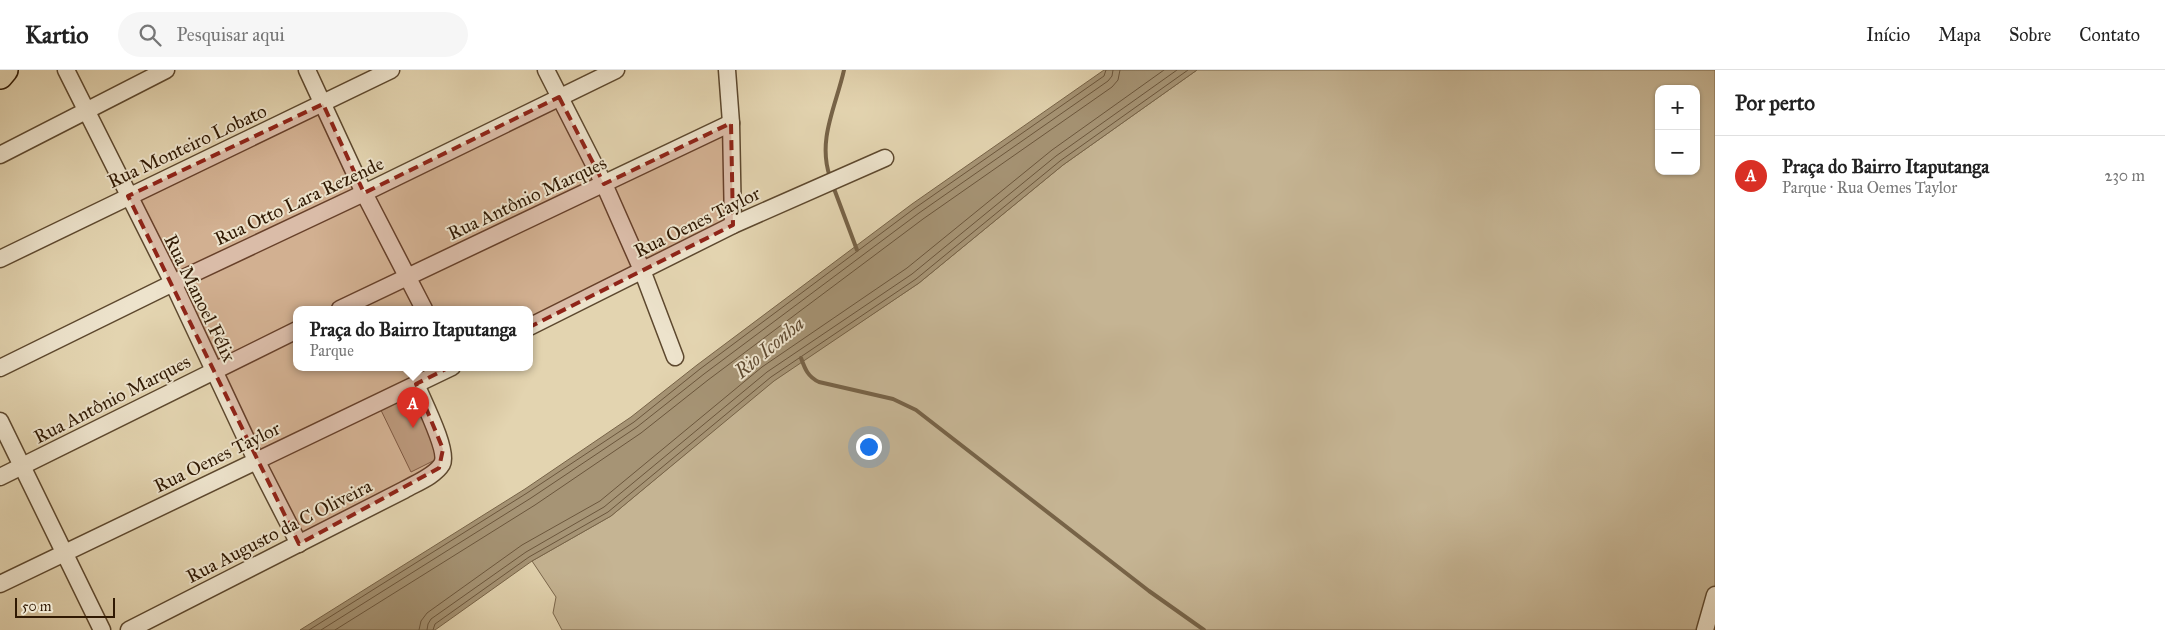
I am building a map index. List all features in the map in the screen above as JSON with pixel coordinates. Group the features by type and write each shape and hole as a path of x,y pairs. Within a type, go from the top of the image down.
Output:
{"main road":[{"path":"0,76 5,70"}],"street":[{"name":"Rua Manoel Félix","path":"66,70 172,282 256,460 299,544"},
{"path":"0,155 86,109 166,70"},
{"path":"307,70 364,193 423,306"},
{"name":"Rua Monteiro Lobato","path":"0,259 391,70"},
{"path":"546,70 604,184 642,270 675,357"},
{"name":"Rua Otto Lara Rezende","path":"0,368 172,282 364,193 559,96 616,70"},
{"path":"727,70 731,124 734,225"},
{"name":"Rua Antônio Marques","path":"346,306 731,124"},
{"name":"Rua Oenes Taylor","path":"533,325 734,225 885,158"},
{"name":"Rua Antônio Marques","path":"0,477 293,332"},
{"name":"Rua Oenes Taylor","path":"0,584 444,371"},
{"name":"Rua Augusto da C Oliveira","path":"129,630 404,490 429,475 443,462 442,449 416,384"},
{"path":"0,421 102,630"},
{"path":"1705,630 1715,594"}],"highlighted area":[{"path":"559,97 604,184 731,123 733,225 416,384 443,449 439,468 299,544 128,196 323,104 364,193"}],"shaded area":[{"path":"1197,70 1715,70 1715,630 562,630 553,613 556,597 532,561 611,516 774,380 919,283 1063,165"},
{"path":"419,379 447,454 411,472 377,402"}],"water":[{"name":"Rio Iconha","path":"1104,70 1197,70 1063,165 919,283 774,381 611,516 532,561 435,630 300,630 525,489 631,417 697,365 912,204"}],"waterway":[{"path":"830,177 826,150 827,136 844,70"},
{"path":"833,186 857,250"},
{"path":"801,358 807,372 819,382 893,399 916,410 1149,591 1204,630"}],"place":[{"name":"Praça do Bairro Itaputanga","path":"413,428"}]}
